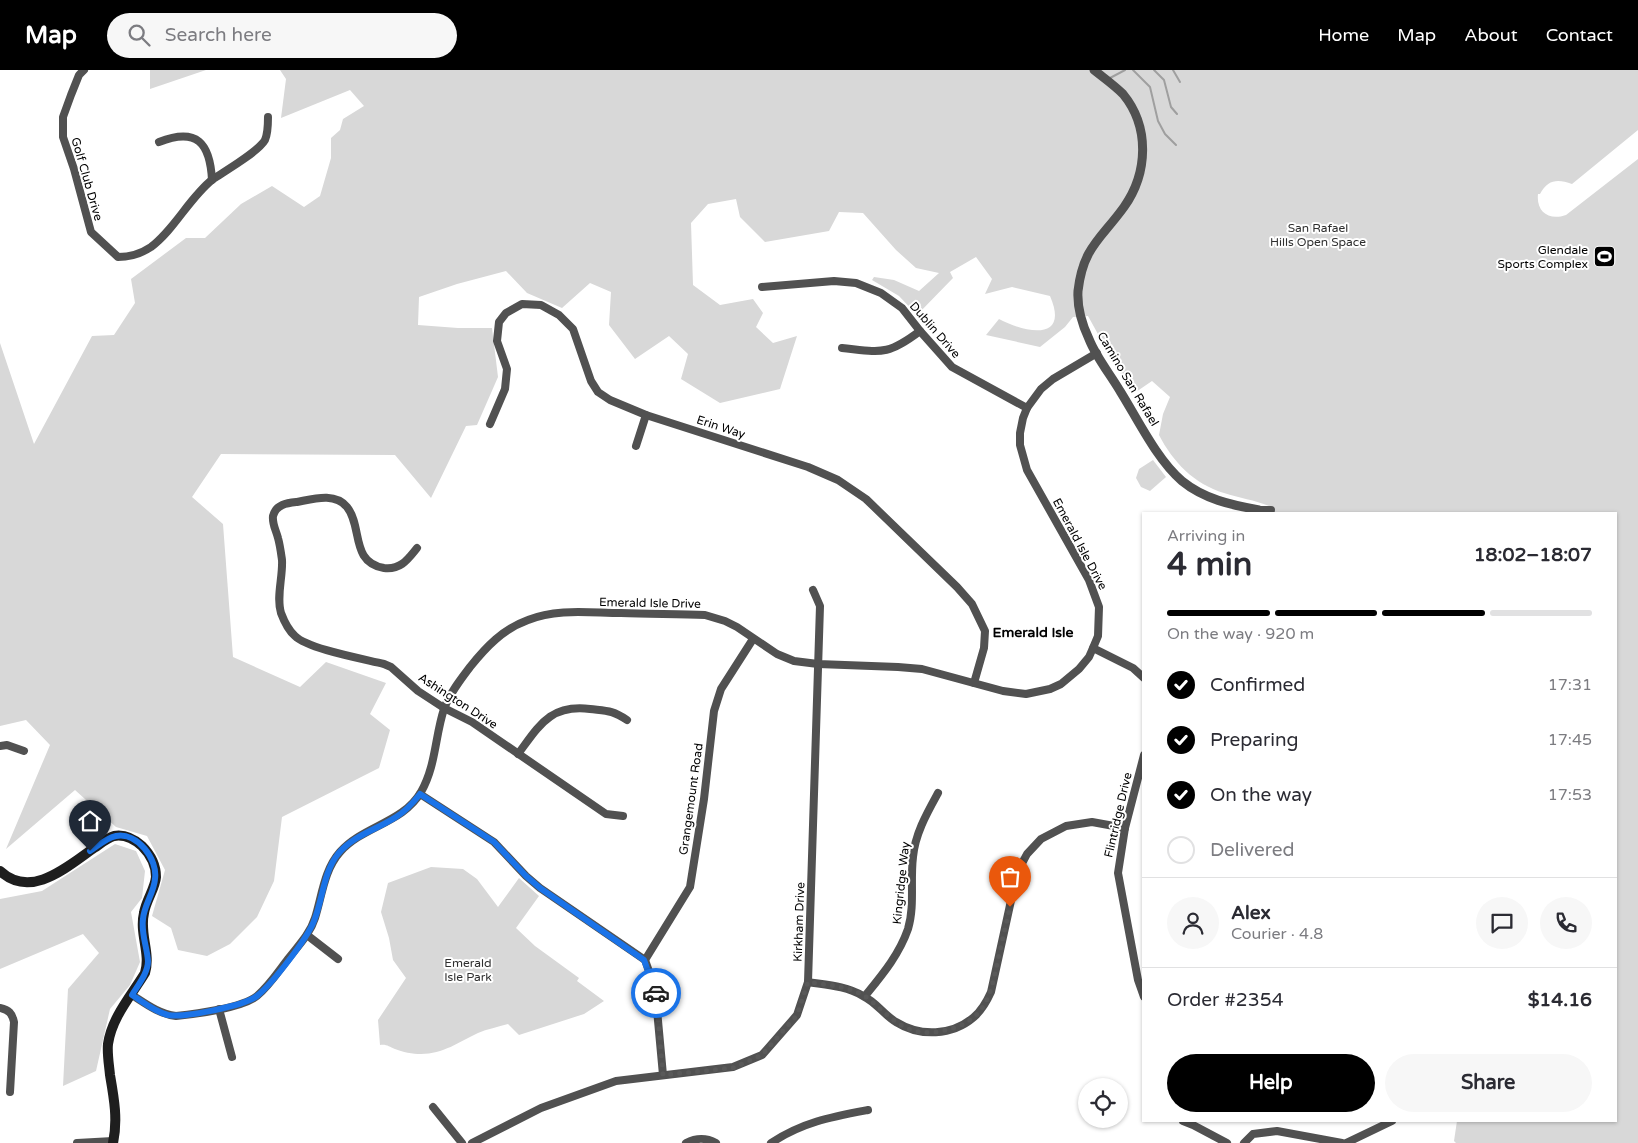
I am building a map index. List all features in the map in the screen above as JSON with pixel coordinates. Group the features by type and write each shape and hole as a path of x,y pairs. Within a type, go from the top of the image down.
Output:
{"main road":[{"path":"0,871 20,882 33,883 40,881 110,838 122,836 136,840 146,850 153,862 156,877 142,921 142,931 148,960 147,965 145,973 114,1023 108,1044 116,1115 116,1129 113,1142"}],"street":[{"name":"Golf Club Drive","path":"84,70 79,75 63,118 63,136 91,232 118,257 129,257 150,247 164,234 195,196 212,180"},
{"name":"Camino San Rafael","path":"1094,70 1116,88 1129,104 1139,125 1143,151 1138,182 1131,196 1091,248 1081,272 1078,293 1080,316 1089,341 1159,454 1173,472 1192,488 1213,498 1258,512 1271,510"},
{"path":"212,180 256,149 265,140 268,129 268,117"},
{"path":"159,142 179,136 188,136 196,139 208,153 211,163 212,180"},
{"name":"Dublin Drive","path":"762,286 834,281 856,283 882,293 902,308 947,363 958,372 1027,408"},
{"name":"Erin Way","path":"490,424 505,388 507,369 497,341 500,322 506,313 522,304 541,305 559,315 573,329 591,381 598,392 610,400 646,415 808,467 838,480 866,499 972,604 985,631 984,648 974,683"},
{"path":"842,348 886,351 902,345 920,331"},
{"name":"Emerald Isle Drive","path":"132,995 167,1015 184,1015 242,1004 256,997 268,986 307,935 314,922 328,872 338,854 361,834 395,818 408,808 420,794 431,768 444,708 456,687 486,648 498,637 513,627 541,615 574,612 705,615 725,621 784,658 818,664 898,666 922,669 1003,691 1026,694 1050,689 1070,678 1089,658 1098,636 1099,607 1089,580 1026,470 1022,457 1020,433 1023,418 1035,395 1050,381 1097,353"},
{"path":"636,446 646,415"},
{"name":"Ashington Drive","path":"417,548 403,565 392,569 377,567 366,558 360,549 348,508 338,501 326,497 283,504 276,509 273,515 273,524 278,538 282,562 280,611 285,624 294,636 306,644 391,667 418,691 444,708 472,722 606,814 623,816"},
{"name":"Kirkham Drive","path":"472,1143 550,1104 616,1081 733,1068 762,1055 797,1015 808,982 820,606 813,590"},
{"name":"Grangemount Road","path":"644,960 690,887 704,799 714,711 721,689 754,639"},
{"path":"1093,648 1132,668 1142,676"},
{"path":"518,754 539,725 549,716 562,710 577,707 614,712 627,720"},
{"path":"0,746 7,745 24,751"},
{"name":"Flintridge Drive","path":"1142,763 1125,828 1118,873 1138,980 1142,991"},
{"name":"Kingridge Way","path":"865,996 894,960 904,940 912,912 913,856 917,836 938,793"},
{"path":"420,794 494,842 540,888 644,960 655,988 663,1075"},
{"path":"808,982 844,987 865,996 894,1022 909,1029 936,1033 956,1028 974,1017 984,1006 991,992 1017,873 1027,854 1041,839 1066,826 1092,822 1125,828"},
{"path":"307,935 338,959"},
{"path":"0,1008 6,1009 12,1014 14,1022 10,1092"},
{"path":"219,1009 232,1057"},
{"path":"433,1107 462,1143"},
{"path":"771,1143 803,1125 828,1117 868,1110"},
{"path":"1186,1122 1227,1143"},
{"path":"1346,1143 1390,1122"},
{"path":"1244,1143 1253,1134 1277,1131 1342,1143"},
{"path":"686,1143 696,1138 716,1143"},
{"path":"76,1143 113,1142"}],"green space":[{"path":"150,70 206,70 150,89"},
{"name":"San Rafael Hills Open Space","path":"280,70 1638,70 1638,130 1572,184 1558,181 1546,185 1538,194 1538,200 1541,210 1549,216 1560,217 1566,215 1638,159 1638,1143 1456,1143 1454,1141 1457,1122 1617,1122 1617,512 1269,512 1269,506 1230,495 1203,484 1178,463 1159,435 1163,414 1170,397 1152,381 1133,394 1088,316 1073,317 1065,327 1040,347 986,335 999,319 1021,328 1042,330 1050,327 1054,321 1055,311 1050,296 1012,287 985,294 992,279 976,257 950,272 953,278 917,315 899,296 872,280 874,277 894,280 919,291 939,273 916,268 896,250 863,213 839,212 829,231 765,242 740,217 736,199 708,204 691,223 693,285 720,305 753,299 763,313 756,327 773,343 797,336 780,389 720,403 681,379 688,354 669,336 635,359 609,325 611,292 590,283 562,308 527,293 506,271 457,284 419,297 418,325 492,328 498,377 477,425 466,426 431,498 395,455 221,454 192,497 223,524 233,657 300,687 326,662 386,683 370,714 390,730 379,768 282,817 274,881 257,917 230,944 207,956 178,950 171,928 152,916 165,870 147,836 116,827 75,790 6,849 50,745 26,720 0,726 0,343 34,444 92,336 114,335 135,303 131,279 186,238 205,238 241,204 272,186 304,207 320,196 331,158 331,138 340,130 343,119 364,106 350,90 281,118 286,79"},
{"path":"1153,460 1166,477 1150,491 1141,487 1136,478 1139,469"},
{"path":"115,844 136,851 145,871 142,898 131,912 140,962 130,985 110,1009 96,1071 63,1086 68,989 99,953 83,934 0,969 0,899 42,891"},
{"name":"Emerald Isle Park","path":"431,867 463,869 477,879 498,907 519,878 539,896 516,928 535,946 579,978 577,981 604,1001 584,1014 519,1035 508,1024 481,1032 437,1052 408,1053 386,1045 380,1045 378,1020 406,978 393,960 381,912 388,883"}],"waterway":[{"path":"1110,78 1125,70"},
{"path":"1133,70 1150,87 1158,121 1165,134 1176,145"},
{"path":"1154,70 1164,80 1171,107 1177,114"},
{"path":"1173,70 1180,82"}],"way so far":[{"path":"656,993 663,1075 733,1068 762,1055 797,1015 808,982 844,987 865,996 894,1022 909,1029 936,1033 956,1028 974,1017 984,1006 991,992 1010,907"}],"place":[{"name":"Glendale Sports Complex","path":"1604,257"}],"district":[{"name":"Emerald Isle","path":"1033,632"}],"route":[{"path":"90,851 115,836 130,837 146,850 153,862 156,877 142,921 142,931 148,960 145,973 132,995 167,1015 176,1016 219,1009 242,1004 256,997 268,986 307,935 319,907 328,872 338,854 361,834 395,818 408,808 420,794 494,842 540,888 644,960 656,993"}]}
